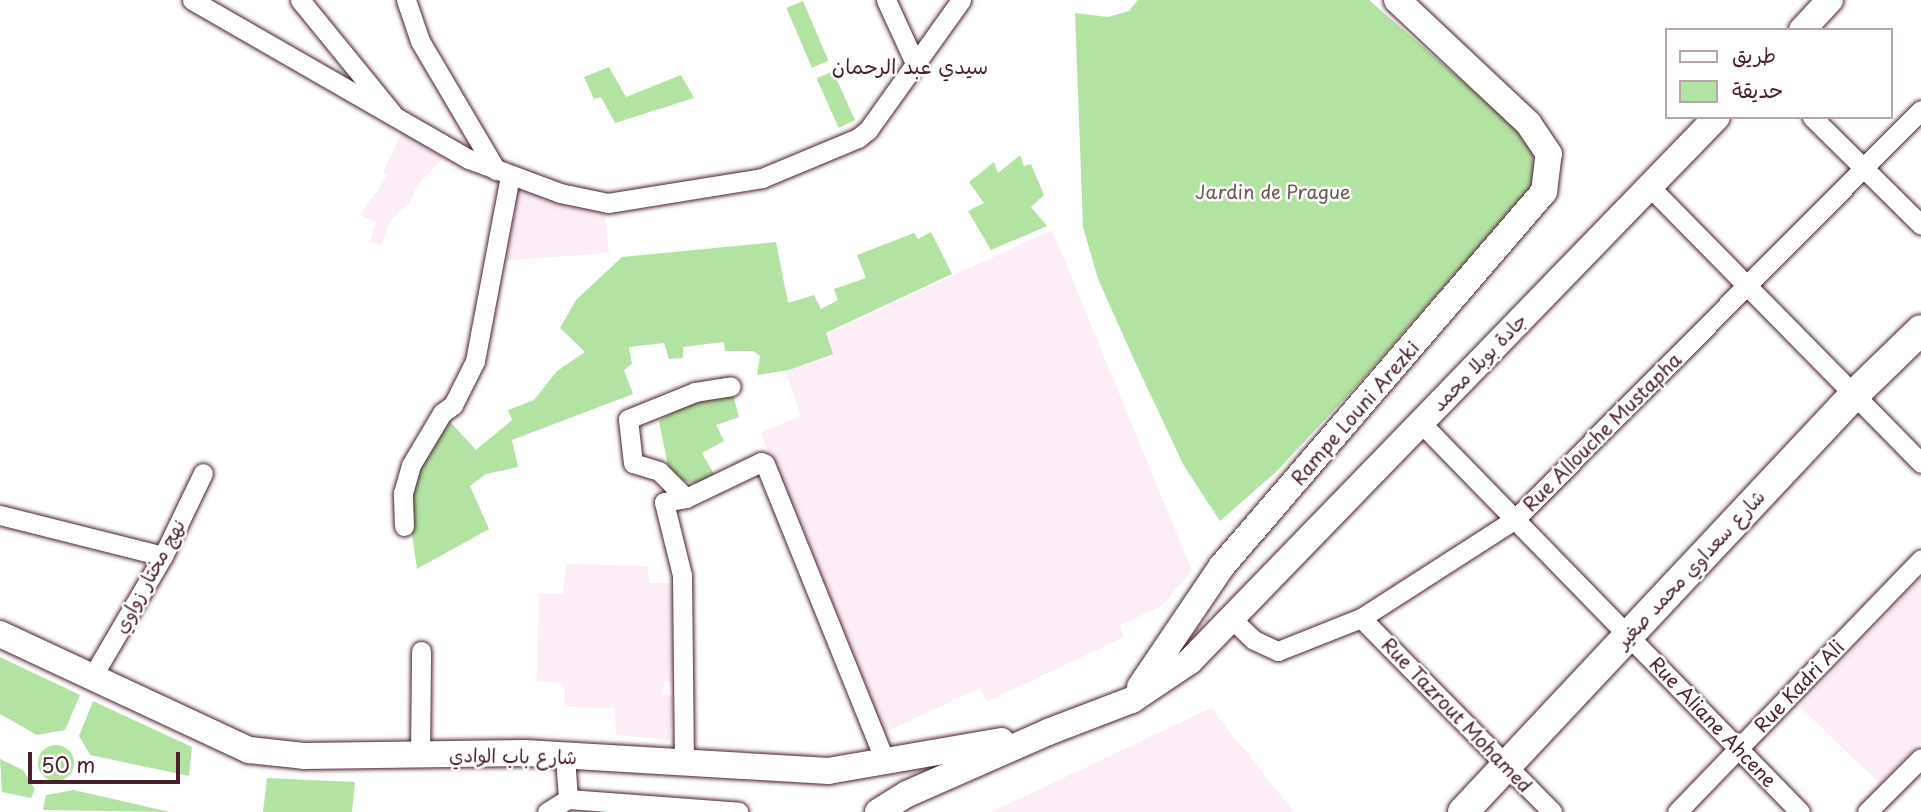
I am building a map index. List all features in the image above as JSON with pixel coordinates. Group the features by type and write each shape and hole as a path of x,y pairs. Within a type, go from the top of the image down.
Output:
{"main road":[{"name":"شارع سعداوي محمد صغير","path":"1463,812 1854,395 1921,330"}],"street":[{"path":"192,0 399,122 503,173 608,203 762,178 863,134 961,0"},
{"path":"300,0 399,122"},
{"path":"404,526 402,494 411,465 442,413 453,405 475,361 503,173 420,41 406,0"},
{"path":"886,0 915,63"},
{"name":"Rampe Louni Arezki","path":"1132,700 1214,578 1544,192 1549,154 1530,124 1397,0"},
{"path":"1804,28 1830,0"},
{"name":"Rue Allouche Mustapha","path":"1237,613 1254,640 1278,651 1362,618 1515,519 1921,110"},
{"name":"جادة بوبلا محمد","path":"1048,732 1132,700 1190,661 1715,119"},
{"path":"1814,119 1921,225"},
{"path":"1650,187 1921,463"},
{"path":"686,498 659,471 631,460 629,415 670,404 695,392 731,386"},
{"name":"Rue Aliane Ahcene","path":"1421,423 1800,812"},
{"path":"684,765 682,575 664,502 686,498 765,464 886,764"},
{"name":"نهج مختار زواوي","path":"92,677 163,556 203,473"},
{"path":"0,515 163,556"},
{"name":"Rue Kadri Ali","path":"1677,812 1921,559"},
{"path":"1214,578 1212,600 1217,613 1237,613"},
{"name":"Rue Tazrout Mohamed","path":"1362,618 1552,812"},
{"name":"شارع باب الوادي","path":"0,634 249,750 304,756 565,756 684,765 828,771 886,764 1048,732"},
{"path":"420,755 421,651"},
{"path":"878,812 907,794 1048,732"},
{"path":"565,756 568,799"},
{"path":"1867,812 1921,758"},
{"path":"547,812 568,799 739,812"}],"shaded area":[{"path":"403,130 446,155 416,187 410,203 390,221 381,245 370,242 376,222 360,215 388,175 383,172"},
{"path":"512,184 604,208 609,253 498,261"},
{"path":"1052,230 1192,571 1160,607 1120,625 1124,637 987,702 980,688 877,736 761,433 801,416 785,370 826,334"},
{"path":"566,564 648,566 649,583 674,583 673,665 671,682 664,682 663,694 672,696 670,740 616,735 615,708 565,707 563,683 537,681 539,593 563,594"},
{"path":"1921,578 1921,743 1880,784 1800,707"},
{"path":"1211,708 1294,812 991,812 1015,801"}],"green space":[{"name":"Jardin de Prague","path":"1138,0 1369,0 1530,140 1534,165 1531,187 1359,383 1276,472 1220,521 1184,466 1136,364 1098,279 1083,227 1075,13 1108,17 1129,11"},
{"path":"803,1 828,61 812,68 786,8"},
{"path":"609,67 626,97 681,75 694,98 615,123 601,97 594,99 584,77"},
{"path":"833,71 855,120 839,128 817,78"},
{"path":"1020,155 1024,166 1031,164 1044,195 1031,207 1047,226 991,250 968,211 984,203 969,182 994,162 998,173"},
{"path":"931,232 952,274 826,333 833,354 789,370 757,375 760,356 753,351 725,351 724,342 683,347 683,358 669,359 664,343 629,347 632,364 624,370 633,394 512,440 518,467 486,474 470,486 489,529 417,569 412,533 404,526 403,493 442,413 476,450 512,420 508,410 534,400 557,371 585,352 560,328 576,300 622,257 776,242 788,303 814,295 821,309 838,300 834,289 866,278 857,255 914,233 918,239"},
{"path":"733,394 739,417 716,425 724,441 702,453 715,476 700,485 682,480 668,466 659,421 699,397"},
{"path":"0,657 80,695 65,730 37,735 0,714"},
{"path":"93,701 192,747 189,776 90,755 79,736"},
{"path":"56,745 69,750 74,763 69,776 56,781 43,776 38,763 43,750"},
{"path":"0,759 23,770 35,789 31,798 2,792"},
{"path":"267,778 355,782 352,812 263,812"},
{"path":"74,790 170,812 43,810 46,795"}],"district":[{"name":"سيدي عبد الرحمان","path":"910,65"}]}
